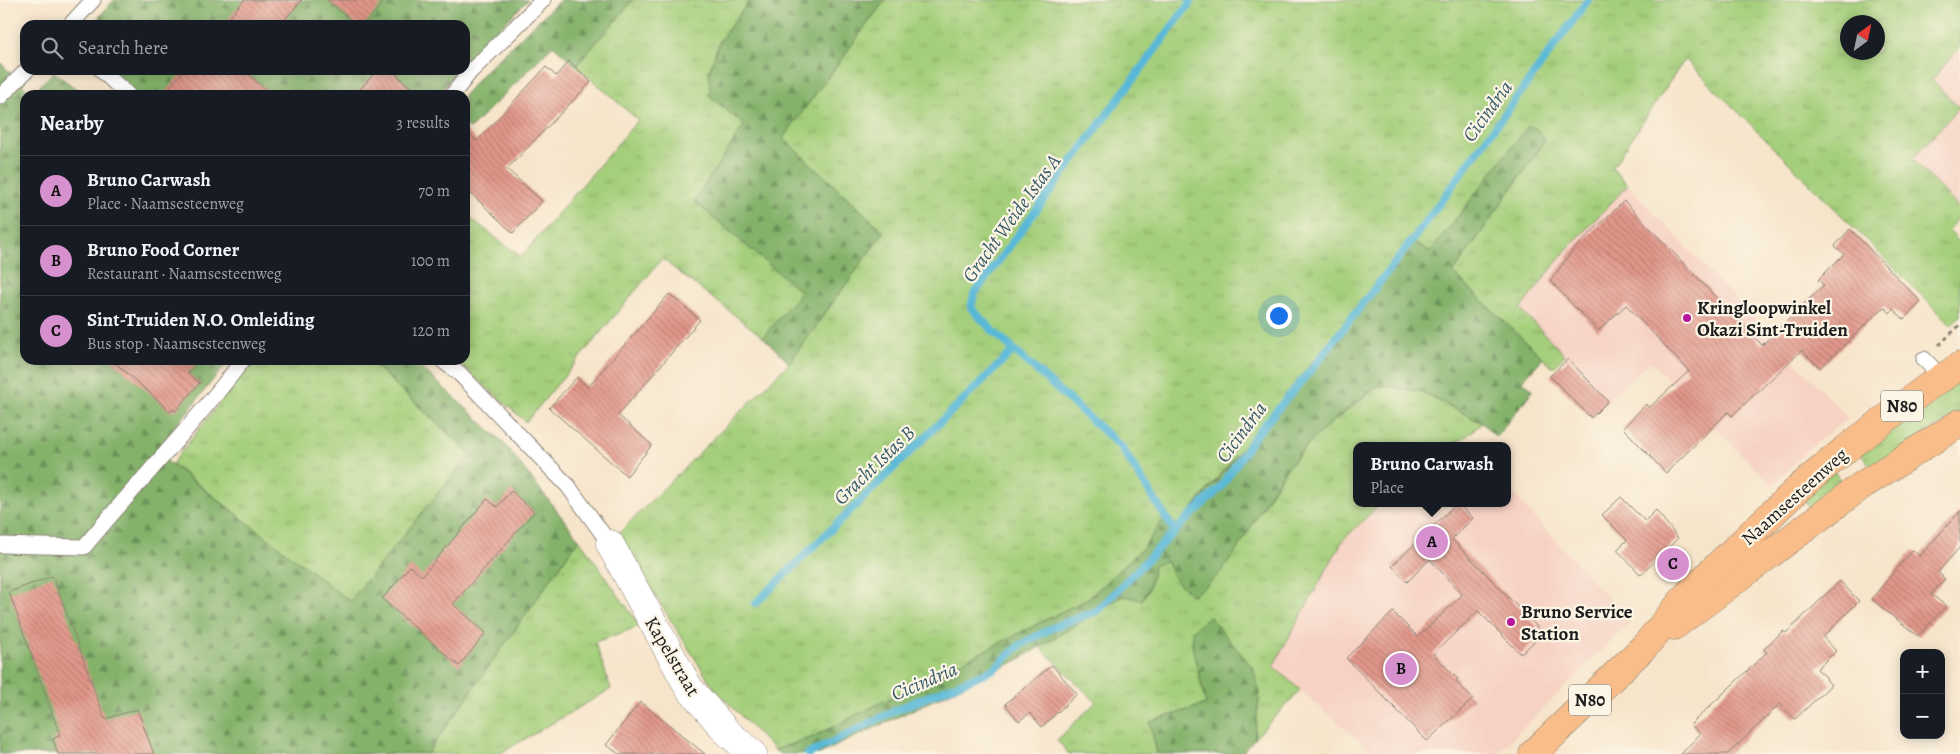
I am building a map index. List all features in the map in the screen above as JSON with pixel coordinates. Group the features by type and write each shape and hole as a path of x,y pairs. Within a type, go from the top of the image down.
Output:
{"main road":[{"name":"Naamsesteenweg","path":"1533,754 1646,645 1688,594 1800,487 1942,368"},
{"name":"Naamsesteenweg","path":"1646,645 1698,609 1862,486 1960,423"}],"street":[{"name":"Kapelstraat","path":"610,544 689,688 728,733 754,754"}],"lane":[{"path":"75,20 93,0"},
{"path":"470,72 543,0"},
{"path":"0,97 22,75"},
{"path":"106,75 123,90"},
{"path":"456,90 468,75"},
{"path":"0,545 84,547 112,513 212,402 239,365"},
{"path":"448,365 460,374 568,486 610,544"}],"shaded area":[{"path":"1960,47 1960,209 1912,159 1959,108 1932,80"},
{"path":"1628,185 1848,418 1808,449 1773,486 1650,361 1608,401 1520,309 1567,249"},
{"path":"1511,491 1630,622 1497,754 1374,754 1273,666 1343,540 1377,507 1511,507"}],"green space":[{"path":"114,0 528,0 470,57 470,20 96,20"},
{"path":"560,0 633,0 576,66 553,45 470,129 470,90 468,90 483,73"},
{"path":"633,0 750,0 719,42 710,96 745,125 694,201 802,292 763,337 662,259 526,422 462,365 470,365 470,218 521,257 638,120 576,66"},
{"path":"750,0 885,0 783,138 884,232 789,363 763,337 801,292 694,201 744,125 710,96 709,72 719,42"},
{"path":"885,0 1960,0 1960,47 1932,80 1959,108 1912,159 1960,209 1960,215 1949,231 1960,243 1960,316 1951,325 1685,59 1612,168 1628,185 1567,249 1520,309 1565,355 1553,368 1453,273 1545,141 1528,127 1430,253 1410,239 1388,270 1178,526 1165,518 1143,548 1089,598 813,737 774,750 713,687 617,535 789,363 884,232 783,138"},
{"path":"0,62 27,90 20,90 20,365 225,365 155,452 350,601 470,454 374,365 418,365 502,441 579,539 427,754 0,754"},
{"path":"51,75 58,75 77,90 35,90"},
{"path":"102,75 454,75 442,90 122,90"},
{"path":"1528,126 1536,128 1545,141 1453,273 1543,358 1522,381 1533,390 1496,437 1482,423 1420,391 1378,386 1353,404 1297,456 1276,483 1245,538 1221,571 1207,585 1192,595 1175,580 1166,561 1154,566 1148,591 1142,600 1123,596 1018,660 819,754 781,754 774,750 813,737 1089,598 1143,548 1165,517 1179,526 1388,270 1411,239 1430,252"},
{"path":"249,365 374,365 470,454 350,602 172,464"},
{"path":"1960,374 1960,412 1872,468 1858,450"},
{"path":"1378,386 1420,391 1482,423 1457,442 1353,442 1353,507 1377,507 1343,540 1273,666 1300,690 1254,739 1260,693 1193,650 1206,704 1150,722 1157,754 1069,754 1057,740 1096,702 1040,647 1123,596 1148,591 1154,566 1166,560 1175,580 1204,588 1225,566 1287,468 1321,431"},
{"path":"1833,470 1845,487 1815,508 1809,508 1804,501"},
{"path":"579,539 640,626 595,642 611,689 499,754 427,754"},
{"path":"1209,616 1253,668 1260,693 1254,739 1241,754 1157,754 1150,722 1206,704 1193,650 1192,631"}],"building":[{"path":"244,0 302,0 284,20 227,20"},
{"path":"327,0 385,0 368,20 350,20"},
{"path":"569,61 591,82 507,169 542,201 513,233 470,193 470,134 477,141 546,67 556,76"},
{"path":"180,75 249,75 267,90 167,90"},
{"path":"373,75 397,75 413,90 359,90"},
{"path":"1624,201 1762,345 1824,285 1818,280 1844,254 1835,246 1850,229 1921,302 1904,319 1893,309 1890,313 1884,307 1820,368 1802,350 1732,416 1728,412 1666,473 1623,428 1646,404 1649,408 1689,371 1626,305 1598,331 1550,281 1574,249"},
{"path":"669,294 700,320 618,415 652,445 627,476 549,408 577,377 588,387"},
{"path":"1568,359 1608,401 1591,418 1550,376"},
{"path":"118,365 195,365 188,373 200,383 175,411 173,409 171,412"},
{"path":"511,491 534,512 453,604 486,633 459,666 382,599 410,566 422,576 487,499 497,507"},
{"path":"1621,497 1645,521 1656,510 1678,538 1641,575 1617,550 1627,540 1602,515"},
{"path":"1453,507 1461,507 1473,518 1452,539 1543,633 1521,654 1478,611 1433,654 1458,679 1456,681 1473,699 1427,741 1346,658 1393,612 1418,637 1462,595 1430,559 1407,582 1392,566"},
{"path":"1960,511 1960,547 1938,572 1945,579 1931,594 1946,606 1918,636 1871,599 1913,550 1920,556"},
{"path":"53,576 105,719 137,709 154,754 58,754 53,739 60,735 9,592"},
{"path":"1840,581 1859,601 1823,637 1836,651 1817,669 1827,678 1831,685 1795,719 1780,704 1728,754 1681,754 1700,734 1691,724 1767,652 1764,649 1783,631 1786,633"},
{"path":"1052,665 1077,694 1042,727 1030,713 1019,721 1005,704"},
{"path":"640,702 705,754 619,754 606,745"}],"waterway":[{"name":"Gracht Weide Istas A","path":"1175,532 1121,447 992,330 971,308 974,294 1192,0"},
{"name":"Cicindria","path":"808,754 898,709 994,669 1020,645 1056,626 1097,611 1221,487 1254,437 1311,370 1414,238 1588,0"},
{"name":"Gracht Istas B","path":"756,603 1014,350"}],"place":[{"name":"Kringloopwinkel Okazi Sint-Truiden","path":"1687,318"},
{"name":"Bruno Carwash","path":"1432,542"},
{"name":"Sint-Truiden N.O. Omleiding","path":"1673,564"},
{"name":"Bruno Service Station","path":"1511,622"},
{"name":"Bruno Food Corner","path":"1401,669"}]}
